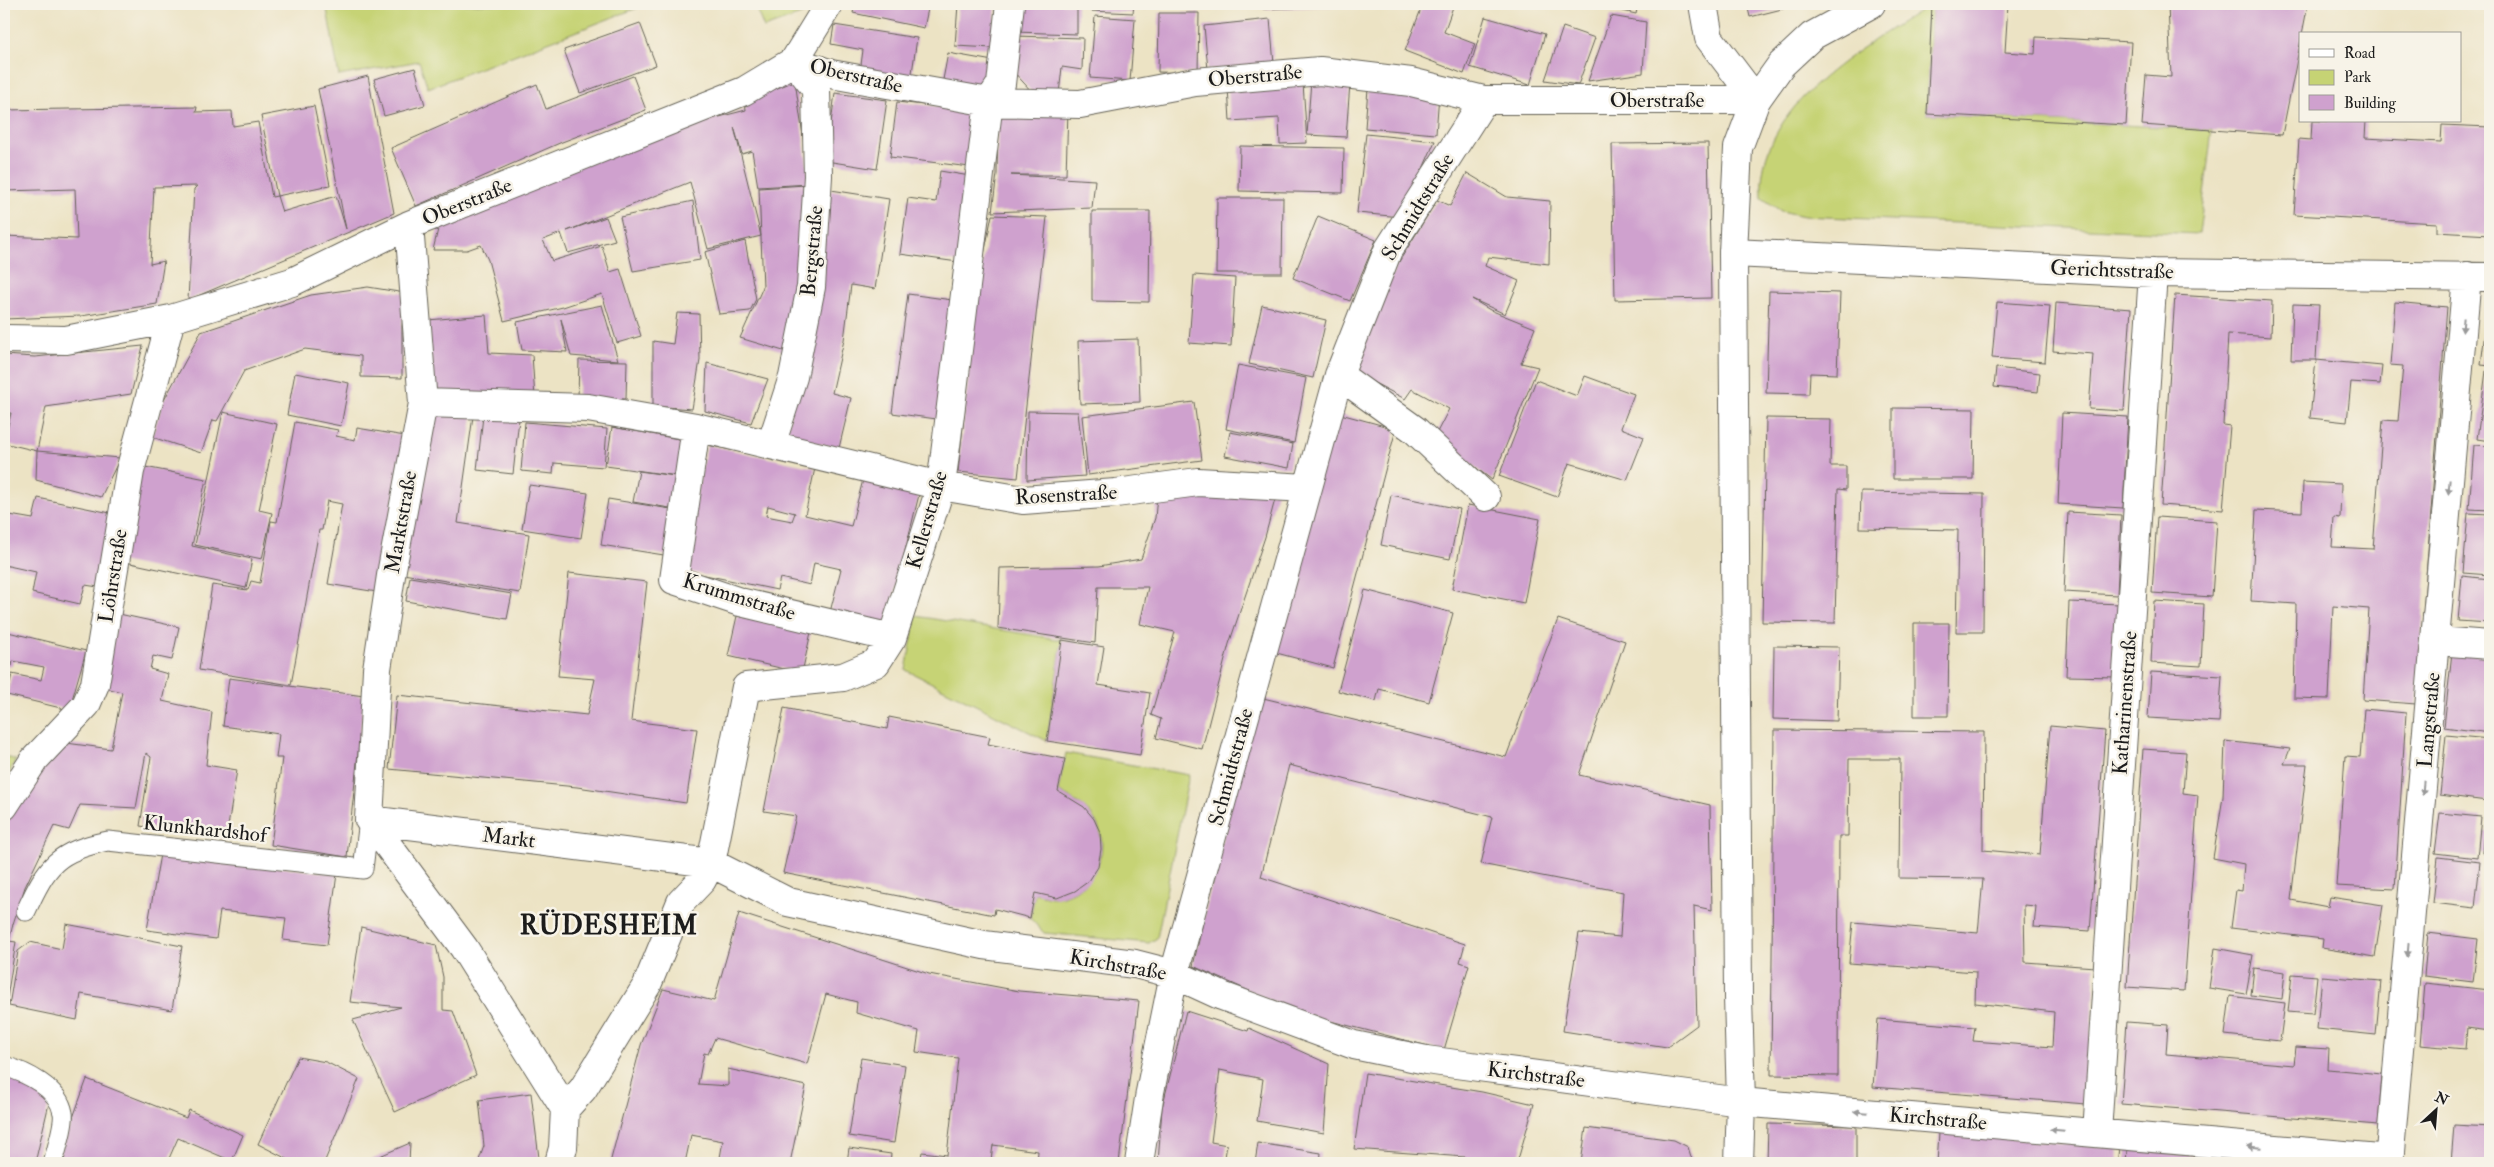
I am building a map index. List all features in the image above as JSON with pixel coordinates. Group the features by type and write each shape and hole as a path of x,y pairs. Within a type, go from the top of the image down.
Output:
{"street":[{"path":"794,61 830,4"},
{"name":"Kellerstraße","path":"711,863 746,687 843,677 876,663 892,638 942,486 989,102 1002,84 1010,4"},
{"path":"1703,4 1709,38 1756,100"},
{"path":"1739,1163 1741,1102 1738,987 1733,253 1738,148 1756,100 1781,65 1812,36 1872,4"},
{"name":"Oberstraße","path":"4,339 66,340 171,319 292,282 409,225 585,154 692,114 744,91 794,61 831,74 989,102 1080,104 1195,82 1320,71 1411,82 1484,100 1756,100"},
{"name":"Bergstraße","path":"771,445 793,377 811,287 817,185 816,89 794,61"},
{"name":"Schmidtstraße","path":"1139,1163 1150,1092 1174,974 1339,375 1388,250 1484,100"},
{"name":"Marktstraße","path":"369,820 377,669 392,569 423,403 409,225"},
{"name":"Gerichtsstraße","path":"1733,253 2153,273 2478,277"},
{"name":"Katharinenstraße","path":"2097,1133 2153,273"},
{"name":"Langstraße","path":"2390,1161 2436,641 2478,277"},
{"name":"Löhrstraße","path":"4,806 34,760 86,705 95,684 130,471 171,319"},
{"path":"1339,375 1414,430 1486,496"},
{"path":"423,403 588,408 696,427 771,445"},
{"name":"Krummstraße","path":"696,427 674,580 740,602 892,638"},
{"name":"Rosenstraße","path":"771,445 942,486 1023,500 1116,493 1198,482 1307,488"},
{"path":"2436,641 2490,646"},
{"path":"369,820 464,948 565,1109 563,1148 559,1163"},
{"name":"Markt","path":"369,820 711,863"},
{"path":"565,1109 583,1089 647,984 681,902 702,880 711,863"},
{"name":"Kirchstraße","path":"711,863 788,902 984,945 1135,964 1174,974 1222,996 1354,1045 1426,1060 1741,1102 2390,1161"}],"lane":[{"name":"Klunkhardshof","path":"26,911 38,884 50,868 63,854 86,846 108,841 363,869 369,820"},
{"path":"4,1066 22,1071 56,1096 64,1114 53,1163"}],"green space":[{"path":"326,4 645,5 428,88 419,61 339,76"},
{"path":"754,4 812,4 806,13 764,28"},
{"path":"1932,4 1927,114 2212,130 2199,234 1804,216 1781,211 1762,198 1764,165 1776,134 1794,107 1818,83 1846,60"},
{"path":"916,616 1062,640 1047,741 906,670"},
{"path":"1066,753 1189,775 1157,938 1149,943 1044,933 1030,918 1035,893 1058,897 1081,887 1090,878 1100,856 1102,844 1095,820 1083,807 1058,791"},
{"path":"4,756 16,760 4,782"}],"building":[{"path":"855,4 929,4 924,28 853,13"},
{"path":"958,4 996,4 993,48 955,46"},
{"path":"1018,4 1077,4 1077,34 1014,32"},
{"path":"1092,4 1134,4 1133,13 1091,11"},
{"path":"1263,4 1365,4 1365,5 1263,9"},
{"path":"1423,4 1454,4 1444,32 1475,44 1464,74 1405,51"},
{"path":"1592,4 1638,4 1636,14"},
{"path":"1747,4 1802,4 1750,17"},
{"path":"1932,4 2008,4 2005,52 2035,54 2036,37 2131,42 2126,125 1927,114"},
{"path":"2168,4 2308,4 2302,32 2299,32 2299,49 2282,135 2142,125 2146,75 2171,77"},
{"path":"1159,13 1199,13 1198,73 1158,72"},
{"path":"1095,16 1135,19 1130,81 1090,78"},
{"path":"1611,16 1646,22 1643,73 1588,81"},
{"path":"1485,17 1545,34 1530,85 1470,67"},
{"path":"1270,19 1274,64 1208,70 1204,26"},
{"path":"640,23 656,65 580,93 564,50"},
{"path":"834,25 917,38 911,80 860,72 863,50 831,44"},
{"path":"1563,27 1595,38 1578,85 1545,80"},
{"path":"1013,36 1083,38 1082,70 1062,67 1059,94 1034,94 1012,70"},
{"path":"948,53 993,61 988,92 942,85"},
{"path":"415,68 425,105 384,116 374,79"},
{"path":"368,76 394,213 188,300 194,189 197,186 154,187 150,264 164,261 157,304 81,316 4,319 4,236 77,239 75,189 4,191 4,110 197,107 196,112 232,111 233,126 258,122 272,197 277,196 282,212 336,196 346,229 318,89"},
{"path":"633,76 646,110 562,142 416,206 391,148 537,84 546,109"},
{"path":"1311,80 1350,83 1346,137 1307,135"},
{"path":"795,81 810,184 758,187 752,151 742,154 734,127 761,236 708,249 690,182 567,231 606,217 615,240 568,253 561,233 543,240 552,261 602,246 610,272 620,269 641,336 617,343 602,294 563,307 504,321 488,260 481,245 467,250 433,250 440,221 677,128 746,110 745,101"},
{"path":"1303,83 1307,143 1280,144 1279,118 1230,121 1228,87"},
{"path":"1368,88 1439,94 1436,134 1365,128"},
{"path":"835,93 887,100 877,169 826,161"},
{"path":"897,102 977,111 970,167 890,157"},
{"path":"314,106 330,185 277,196 261,116"},
{"path":"998,109 1068,110 1066,175 1011,175 1095,180 1092,208 992,212 997,174"},
{"path":"2312,122 2366,122 2365,138 2441,142 2442,125 2490,127 2490,235 2437,232 2437,223 2294,215 2299,139 2311,140"},
{"path":"1366,134 1435,141 1402,217 1357,213"},
{"path":"1708,143 1711,298 1615,300 1612,144"},
{"path":"1240,146 1344,148 1343,193 1239,191"},
{"path":"940,171 976,177 958,262 900,254 908,198 936,202"},
{"path":"1467,173 1507,197 1550,201 1549,264 1488,257 1485,266 1519,281 1505,314 1472,299 1490,310 1535,328 1521,363 1538,367 1492,480 1435,436 1449,409 1412,389 1405,399 1348,369 1397,265 1437,200 1450,206"},
{"path":"805,185 808,233 790,353 740,338 763,287 759,188"},
{"path":"831,190 889,199 875,289 851,285 844,340 832,393 851,398 839,448 786,436 818,280"},
{"path":"1217,198 1283,198 1282,273 1216,273"},
{"path":"693,201 700,260 633,271 620,217"},
{"path":"1092,211 1150,211 1149,302 1092,301"},
{"path":"992,215 1047,217 1018,478 958,472 979,280"},
{"path":"1318,216 1376,240 1350,301 1293,278"},
{"path":"745,241 756,299 750,311 719,314 705,252"},
{"path":"1194,275 1235,278 1231,346 1189,343"},
{"path":"368,287 405,293 402,326 402,378 361,377 361,356 305,349 244,371 217,421 213,420 201,453 152,437 163,402 201,332 311,295"},
{"path":"1769,291 1840,293 1837,374 1810,373 1809,394 1766,393"},
{"path":"908,294 960,301 944,420 892,413"},
{"path":"2175,295 2272,301 2271,337 2228,334 2223,425 2230,426 2223,510 2161,505"},
{"path":"2490,298 2490,366 2481,365"},
{"path":"1997,302 2050,306 2045,362 1992,358"},
{"path":"2395,302 2447,307 2416,704 2363,700 2369,609 2333,606 2329,699 2294,698 2296,604 2251,601 2256,510 2302,512 2303,482 2341,484 2340,518 2334,517 2332,547 2373,549 2383,420 2398,421 2403,366 2390,365"},
{"path":"2056,303 2131,309 2124,411 2089,409 2093,354 2053,351"},
{"path":"2293,304 2319,305 2316,360 2291,360"},
{"path":"602,305 618,360 571,356 561,319 567,352 522,350 517,322"},
{"path":"1262,305 1326,320 1313,378 1249,364"},
{"path":"677,313 699,314 700,360 692,409 653,406 653,341 673,344"},
{"path":"486,315 489,353 532,355 535,398 434,394 428,320"},
{"path":"1138,339 1140,402 1080,404 1078,341"},
{"path":"143,346 131,394 46,407 37,451 4,443 11,413 4,413 4,355 35,357"},
{"path":"579,360 627,361 626,399 578,398"},
{"path":"2316,360 2382,366 2380,384 2351,382 2347,422 2310,418"},
{"path":"707,363 768,379 751,423 705,411"},
{"path":"1238,365 1306,378 1294,443 1226,429"},
{"path":"1996,368 2040,373 2038,392 1994,387"},
{"path":"2486,371 2490,372 2490,441 2477,439"},
{"path":"295,373 349,383 341,426 287,415"},
{"path":"1585,376 1634,394 1621,428 1644,437 1627,480 1569,463 1557,497 1499,476 1536,380 1577,396"},
{"path":"1194,402 1202,460 1088,475 1082,416"},
{"path":"1893,408 1974,409 1973,479 1893,479"},
{"path":"427,410 473,416 458,523 529,534 520,593 403,574"},
{"path":"1028,411 1078,412 1085,476 1027,480"},
{"path":"223,412 277,424 259,510 272,513 262,559 195,545"},
{"path":"1333,412 1396,429 1333,668 1269,651"},
{"path":"2062,413 2128,417 2123,508 2058,504"},
{"path":"483,416 519,419 513,474 477,470"},
{"path":"1766,418 1831,419 1830,466 1846,466 1846,490 1838,489 1835,623 1762,622"},
{"path":"295,422 338,430 336,436 355,440 357,428 405,436 377,592 328,584 342,504 327,501 322,530 319,530 291,685 199,670 212,585 248,590 251,581 260,583 271,521 277,522"},
{"path":"525,422 607,429 604,467 554,463 553,474 521,471"},
{"path":"612,427 684,440 678,476 606,466"},
{"path":"1230,432 1293,444 1289,468 1225,456"},
{"path":"707,445 815,468 805,515 851,526 864,476 920,491 886,626 830,612 841,569 814,563 810,585 780,578 777,590 681,570","holes":["768,506 795,513 792,521 766,516"]},
{"path":"2474,445 2490,446 2490,510 2469,509"},
{"path":"37,451 120,458 101,497 36,480"},
{"path":"140,466 206,479 192,546 252,559 246,588 121,561"},
{"path":"639,471 682,477 676,509 633,502"},
{"path":"529,485 588,493 581,538 522,529"},
{"path":"1277,492 1265,537 1229,644 1202,749 1156,738 1161,719 1151,715 1175,632 1140,624 1148,587 1098,587 1095,643 998,628 1000,568 1099,566 1141,559 1155,518 1157,496"},
{"path":"1861,492 1984,494 1983,632 1956,632 1958,530 1860,528"},
{"path":"1391,495 1460,509 1450,559 1381,545"},
{"path":"38,498 120,515 105,588 85,585 80,604 32,593 36,572 4,565 4,514 33,519"},
{"path":"608,499 677,510 670,556 601,545"},
{"path":"1468,505 1540,519 1524,603 1452,589"},
{"path":"2068,512 2121,515 2117,595 2064,592"},
{"path":"2468,513 2490,514 2490,575 2463,573"},
{"path":"2157,517 2217,521 2212,597 2152,593"},
{"path":"569,573 647,582 631,721 697,729 686,803 577,787 389,769 397,695 587,715 595,679 558,676"},
{"path":"2462,576 2490,579 2490,623 2458,621"},
{"path":"410,577 512,594 507,619 406,601"},
{"path":"1365,590 1453,613 1429,702 1379,689 1376,701 1338,691"},
{"path":"2154,601 2204,604 2201,666 2151,663"},
{"path":"2069,602 2120,604 2117,677 2066,676"},
{"path":"119,614 179,627 172,660 153,656 150,669 168,674 162,701 212,712 206,765 237,770 226,839 140,826 151,757 146,753 136,808 80,805 69,830 54,826 25,887 13,924 9,941 16,942 6,1004 4,1003 4,825 40,770 66,743 111,749 122,692 102,687"},
{"path":"737,616 811,632 802,673 728,656"},
{"path":"1558,619 1625,641 1579,775 1710,805 1712,910 1694,906 1697,1025 1667,1047 1563,1031 1579,933 1620,937 1623,892 1481,864 1492,817 1289,765 1261,877 1465,944 1460,962 1469,965 1444,1050 1299,1013 1193,966 1255,696 1506,757"},
{"path":"1914,623 1949,623 1948,716 1914,716"},
{"path":"4,631 86,651 69,710 7,695 12,674 41,680 44,667 13,661 12,666 4,665"},
{"path":"1062,640 1104,647 1098,685 1150,693 1140,755 1047,741"},
{"path":"1774,646 1839,647 1837,721 1773,719"},
{"path":"2452,652 2490,657 2490,733 2444,727"},
{"path":"2151,672 2222,676 2219,722 2148,718"},
{"path":"229,678 364,696 347,857 271,845 282,758 276,758 279,734 223,726"},
{"path":"784,708 887,729 889,717 990,737 988,744 1065,759 1058,791 1084,807 1094,819 1100,832 1101,849 1098,867 1089,881 1075,891 1057,898 1035,893 1030,918 995,909 994,915 783,873 796,816 764,811"},
{"path":"2364,709 2406,713 2395,889 2336,886 2345,756 2360,757"},
{"path":"2050,726 2105,731 2090,931 2034,927 2036,906 2024,905 2025,962 2095,967 2086,1104 1873,1087 1878,1019 1975,1027 1973,1041 2052,1047 2054,1012 1975,1003 1976,972 1849,963 1853,922 1978,933 1983,879 1899,878 1900,759 1849,759 1848,836 1839,836 1838,1076 1771,1075 1774,730 1984,732 1983,850 2040,855"},
{"path":"2446,735 2490,739 2490,775 2487,801 2440,795"},
{"path":"2225,741 2290,749 2284,764 2307,764 2291,900 2328,907 2330,897 2383,905 2375,957 2322,948 2323,939 2231,928 2236,890 2242,891 2244,864 2213,858 2223,797"},
{"path":"2143,749 2186,752 2183,793 2198,795 2184,991 2127,987"},
{"path":"2440,813 2481,817 2477,858 2435,853"},
{"path":"2484,832 2490,832 2490,854 2482,853"},
{"path":"160,854 337,874 327,945 283,940 286,918 220,911 216,939 147,930"},
{"path":"2438,857 2480,862 2475,908 2433,903"},
{"path":"739,913 929,974 1019,991 1139,1001 1119,1163 1037,1163 1038,1151 993,1145 991,1160 1002,1163 920,1163 922,1152 947,1155 958,1058 916,1052 919,1031 856,1013 857,1002 826,994 807,1064 715,1038 708,1054 704,1053 698,1084 728,1086 728,1069 806,1086 790,1163 719,1163 723,1141 691,1135 685,1163 610,1163 641,1045 663,989 714,1001"},
{"path":"66,924 182,946 172,1010 81,994 77,1020 9,1006 18,951 30,942 62,949"},
{"path":"361,927 436,945 443,977 443,1010 453,1011 476,1075 395,1112 353,1020 401,1007 350,1002"},
{"path":"2428,933 2478,939 2473,982 2424,976"},
{"path":"2215,948 2253,955 2246,994 2209,988"},
{"path":"2254,968 2285,972 2282,999 2251,995"},
{"path":"2292,974 2317,976 2313,1014 2288,1012"},
{"path":"2322,976 2381,981 2376,1035 2317,1029"},
{"path":"2425,983 2490,990 2490,1031 2467,1028 2465,1049 2420,1045"},
{"path":"2230,996 2285,1003 2280,1041 2225,1035"},
{"path":"1186,1011 1248,1031 1249,1028 1329,1064 1324,1133 1257,1121 1263,1079 1220,1070 1211,1142 1227,1145 1224,1163 1158,1163 1162,1108"},
{"path":"2127,1022 2168,1025 2166,1054 2294,1065 2296,1047 2329,1049 2328,1069 2382,1074 2378,1125 2121,1104"},
{"path":"298,1057 326,1062 359,1079 324,1163 295,1163 258,1144"},
{"path":"861,1058 905,1065 894,1143 849,1136"},
{"path":"4,1071 50,1099 35,1163 4,1163"},
{"path":"1365,1073 1482,1092 1534,1104 1517,1163 1464,1163 1465,1157 1354,1149"},
{"path":"87,1079 186,1118 189,1110 243,1135 232,1161 178,1138 167,1163 57,1162"},
{"path":"531,1093 539,1158 537,1163 478,1163 484,1146 479,1100"},
{"path":"1768,1124 1856,1126 1856,1163 1767,1163"},
{"path":"2454,1125 2490,1127 2490,1163 2451,1163"},
{"path":"1586,1128 1674,1140 1688,1147 1693,1163 1581,1163"},
{"path":"1939,1133 2119,1148 2117,1163 1937,1163"},
{"path":"410,1143 409,1163 369,1163 373,1159"},
{"path":"1258,1143 1321,1153 1320,1163 1255,1163"},
{"path":"849,1148 891,1154 890,1163 847,1163"},
{"path":"2127,1149 2195,1156 2194,1163 2126,1163"},
{"path":"2202,1157 2260,1161 2260,1163 2202,1163"}],"district":[{"name":"RÜDESHEIM","path":"609,926"}]}
